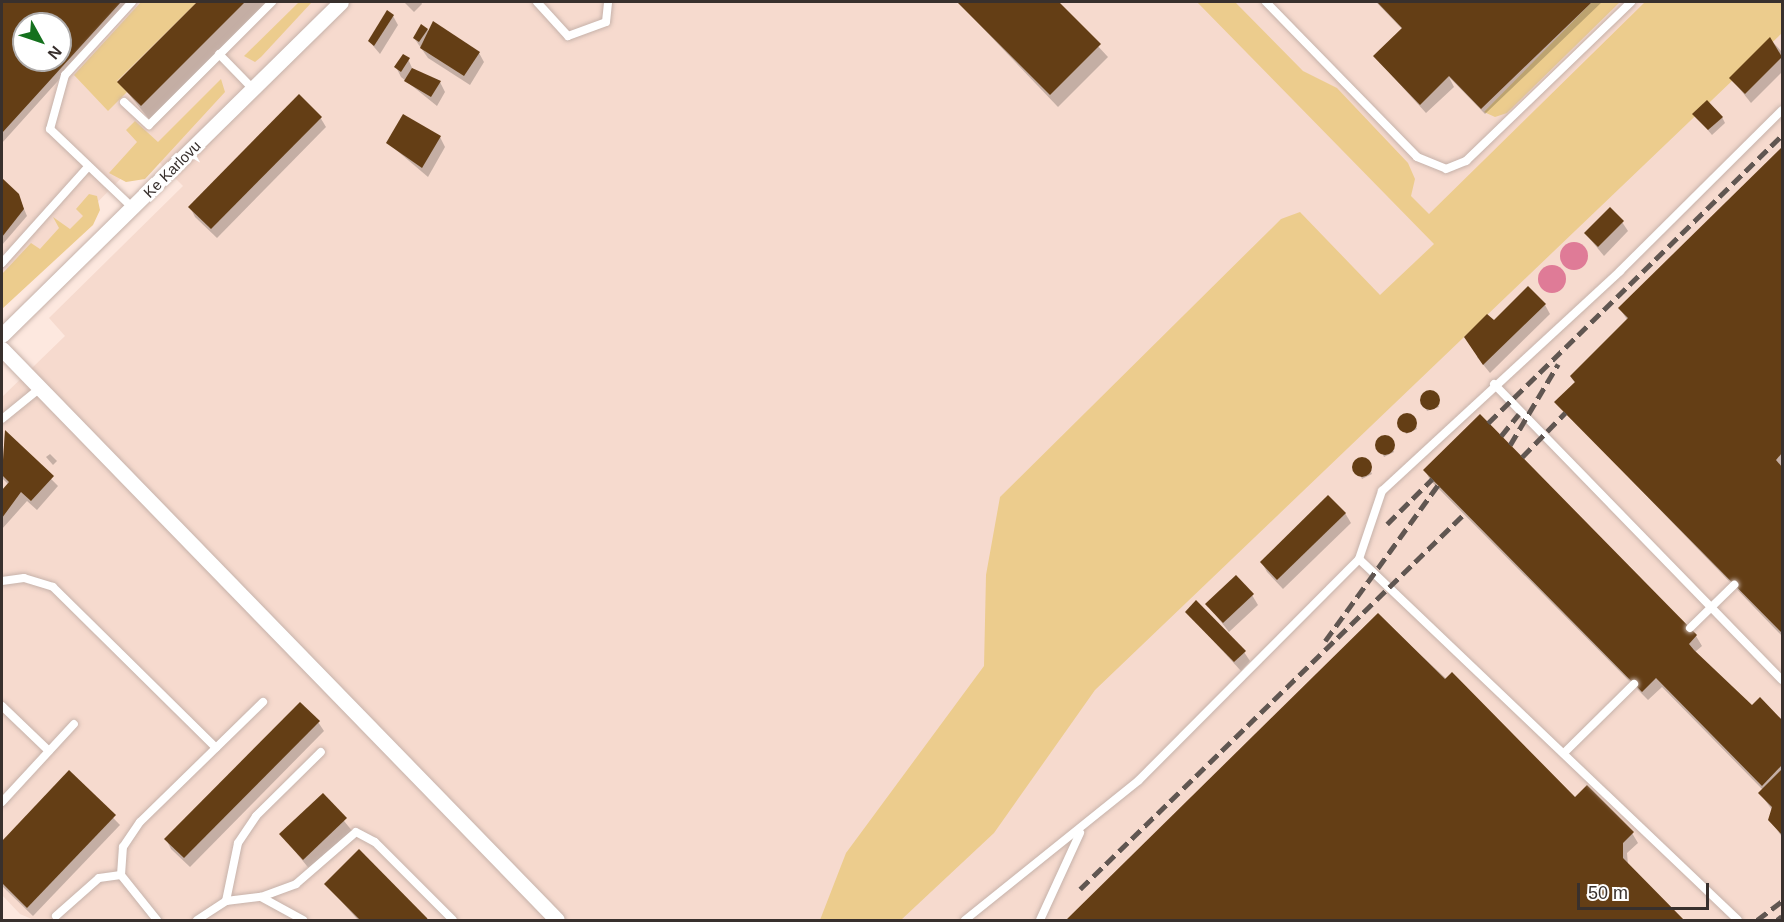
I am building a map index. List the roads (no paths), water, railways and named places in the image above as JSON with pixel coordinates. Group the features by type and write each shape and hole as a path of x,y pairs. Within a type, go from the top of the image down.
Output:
{"street":[{"name":"Ke Karlovu","path":"2,335 341,2"},
{"path":"2,349 557,921"}],"lane":[{"path":"132,2 65,75 52,110 50,129 87,168 133,208"},
{"path":"124,102 149,125 272,2"},
{"path":"537,2 568,36 606,22 608,2"},
{"path":"1266,2 1417,157 1446,169 1466,161 1631,2"},
{"path":"219,54 253,88"},
{"path":"965,921 1080,831 1359,559 1382,491 1494,384 1620,271 1782,110"},
{"path":"2,263 87,168"},
{"path":"1494,384 1782,680"},
{"path":"2,419 40,388"},
{"path":"1359,559 1565,752 1738,921"},
{"path":"2,581 24,578 53,587 216,748"},
{"path":"1690,628 1734,585"},
{"path":"1565,752 1634,684"},
{"path":"157,921 121,875 123,848 140,822 263,702"},
{"path":"2,706 49,751"},
{"path":"2,802 74,724"},
{"path":"226,901 238,843 256,816 321,752"},
{"path":"1040,921 1080,831"},
{"path":"197,921 226,901 261,897 296,884 356,832 375,842 453,921"},
{"path":"56,916 99,878 121,875"},
{"path":"261,897 303,921"}],"railway":[{"path":"1488,423 1782,135"},
{"path":"1510,445 1558,364"},
{"path":"1522,457 1565,413"},
{"path":"1501,436 1519,414"},
{"path":"1387,524 1432,479"},
{"path":"1325,641 1438,485"},
{"path":"1080,889 1465,513"},
{"path":"1757,920 1782,901"},
{"path":"1777,920 1782,916"}]}
